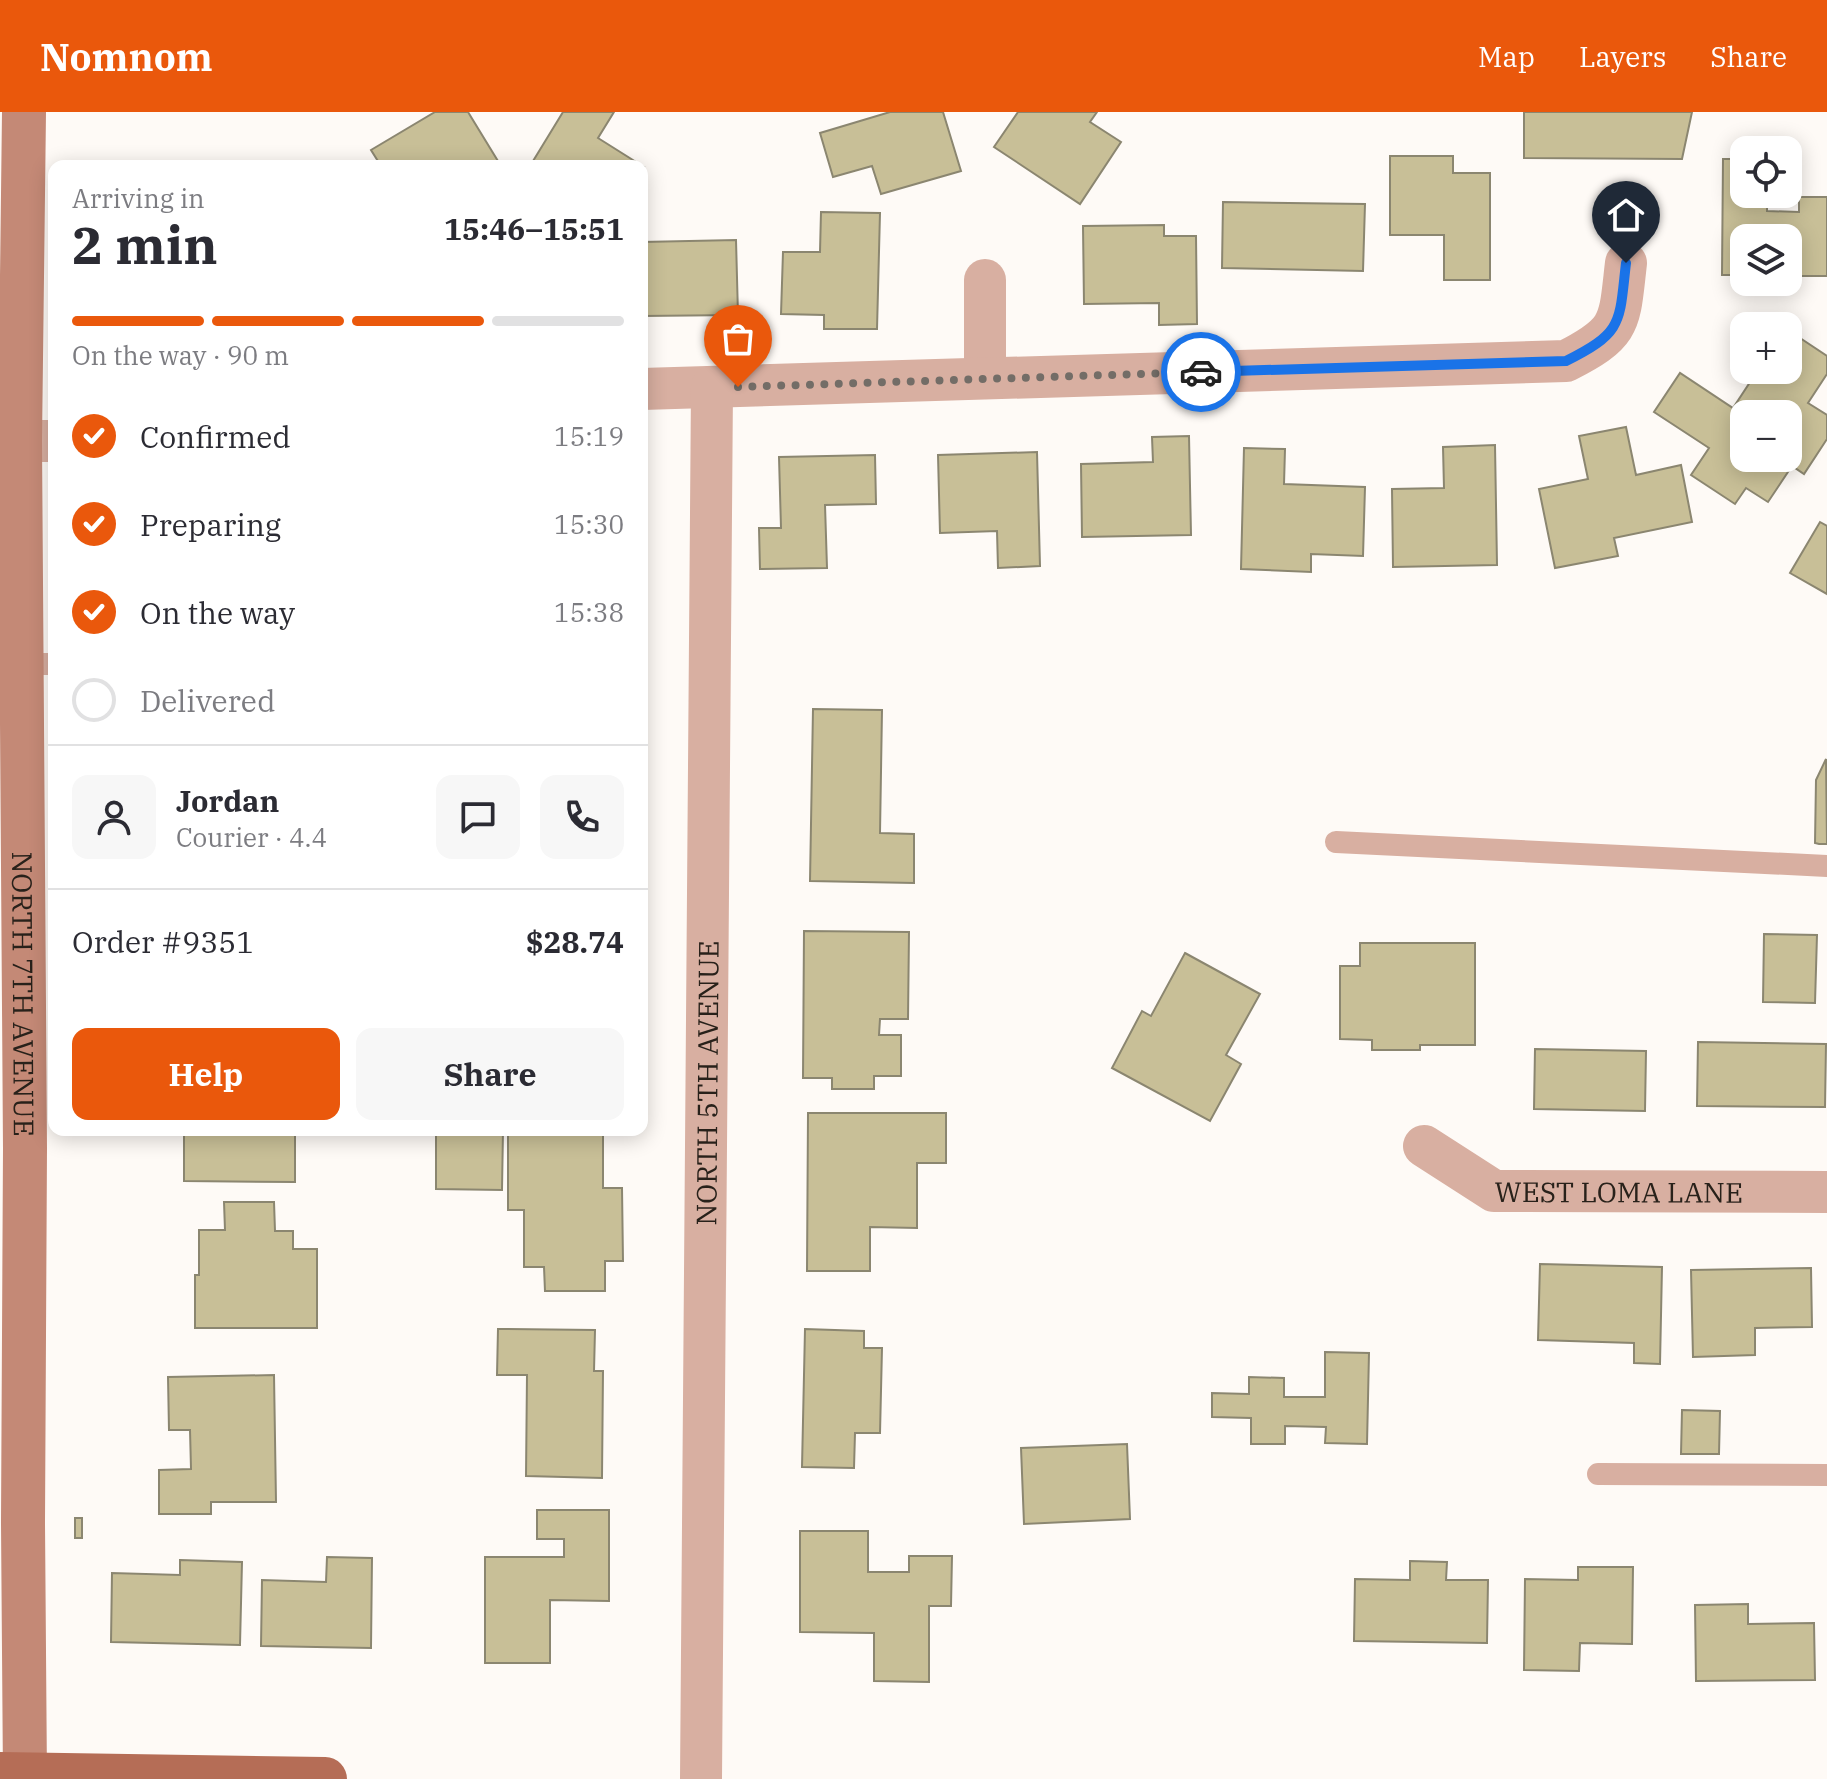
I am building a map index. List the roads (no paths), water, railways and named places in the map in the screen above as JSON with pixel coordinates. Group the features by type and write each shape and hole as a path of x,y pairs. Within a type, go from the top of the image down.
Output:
{"main road":[{"name":"NORTH 7TH AVENUE","path":"17,1776 23,1523 13,1148 38,664 37,441 24,112"},
{"path":"17,1776 325,1779"}],"street":[{"path":"648,389 1566,361 1598,345 1619,320 1626,263"},
{"path":"985,280 985,378"},
{"name":"NORTH 5TH AVENUE","path":"701,1779 712,387"},
{"name":"WEST LOMA LANE","path":"1424,1146 1494,1191 1827,1192"}],"lane":[{"path":"1336,842 1827,866"},
{"path":"1598,1474 1827,1475"}]}
